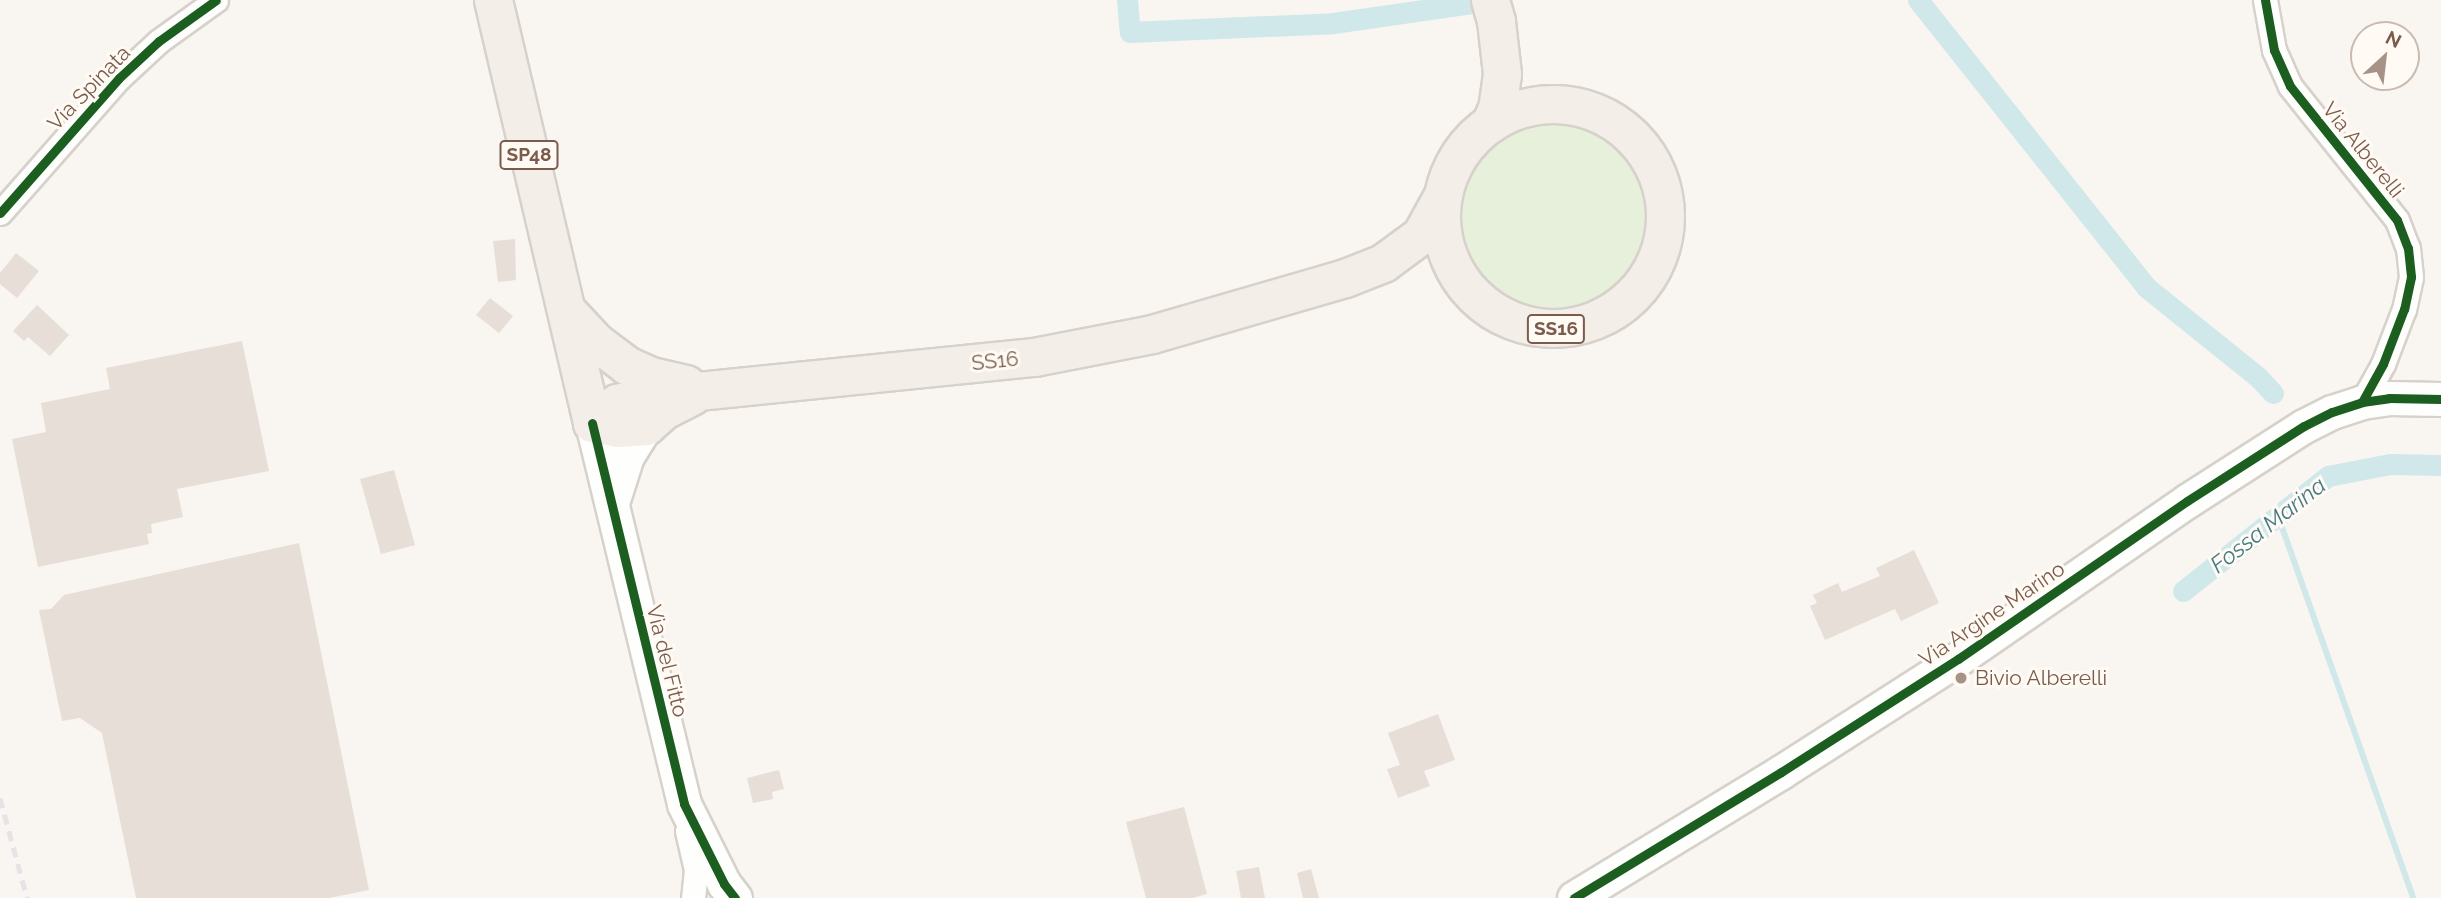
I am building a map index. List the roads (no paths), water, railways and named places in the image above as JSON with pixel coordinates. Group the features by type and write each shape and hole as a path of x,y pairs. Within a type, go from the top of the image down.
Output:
{"main road":[{"name":"Via del Fitto","path":"493,0 592,423"},
{"path":"1493,11 1522,68 1548,95 1567,105"},
{"path":"1490,124 1497,108 1502,74 1493,11"},
{"name":"SS16","path":"592,423 610,408 628,400 1080,350 1152,334 1345,278 1382,263 1412,244 1431,222 1459,155 1490,124 1519,109 1567,105 1587,109 1616,124 1640,145 1652,162 1665,202 1666,223 1659,254 1645,283 1614,312 1574,327 1553,329 1511,321 1476,298 1462,282 1446,249 1441,213 1443,195"},
{"name":"SS16","path":"1345,278 1411,268 1434,271 1462,282"},
{"name":"SS16","path":"565,309 606,351 636,370 666,380 720,389"},
{"name":"SS16","path":"646,426 677,402 720,389"},
{"path":"592,423 618,429 646,426"}],"street":[{"name":"Via Spinata","path":"0,213 119,78 159,41 216,0"},
{"name":"Via Alberelli","path":"2265,0 2274,50 2290,86 2398,220 2408,248 2411,277 2404,309 2383,363 2362,402"},
{"name":"Via Argine Marino","path":"1574,898 1781,772 1958,659 2277,442 2332,412 2362,402 2389,398 2441,399"},
{"name":"Via del Fitto","path":"592,423 684,804 731,898"},
{"name":"SS16","path":"611,505 627,456 646,426"},
{"path":"684,804 696,870 693,898"}],"waterway":[{"path":"1127,0 1130,32 1333,23 1472,3"},
{"path":"1918,0 2146,287 2258,377 2273,393"},
{"name":"Fossa Marina","path":"2183,591 2328,476 2390,464 2441,465"},
{"path":"2278,516 2413,898"}],"railway":[{"path":"0,798 27,898"}],"place":[{"name":"Bivio Alberelli","path":"1961,678"}]}
